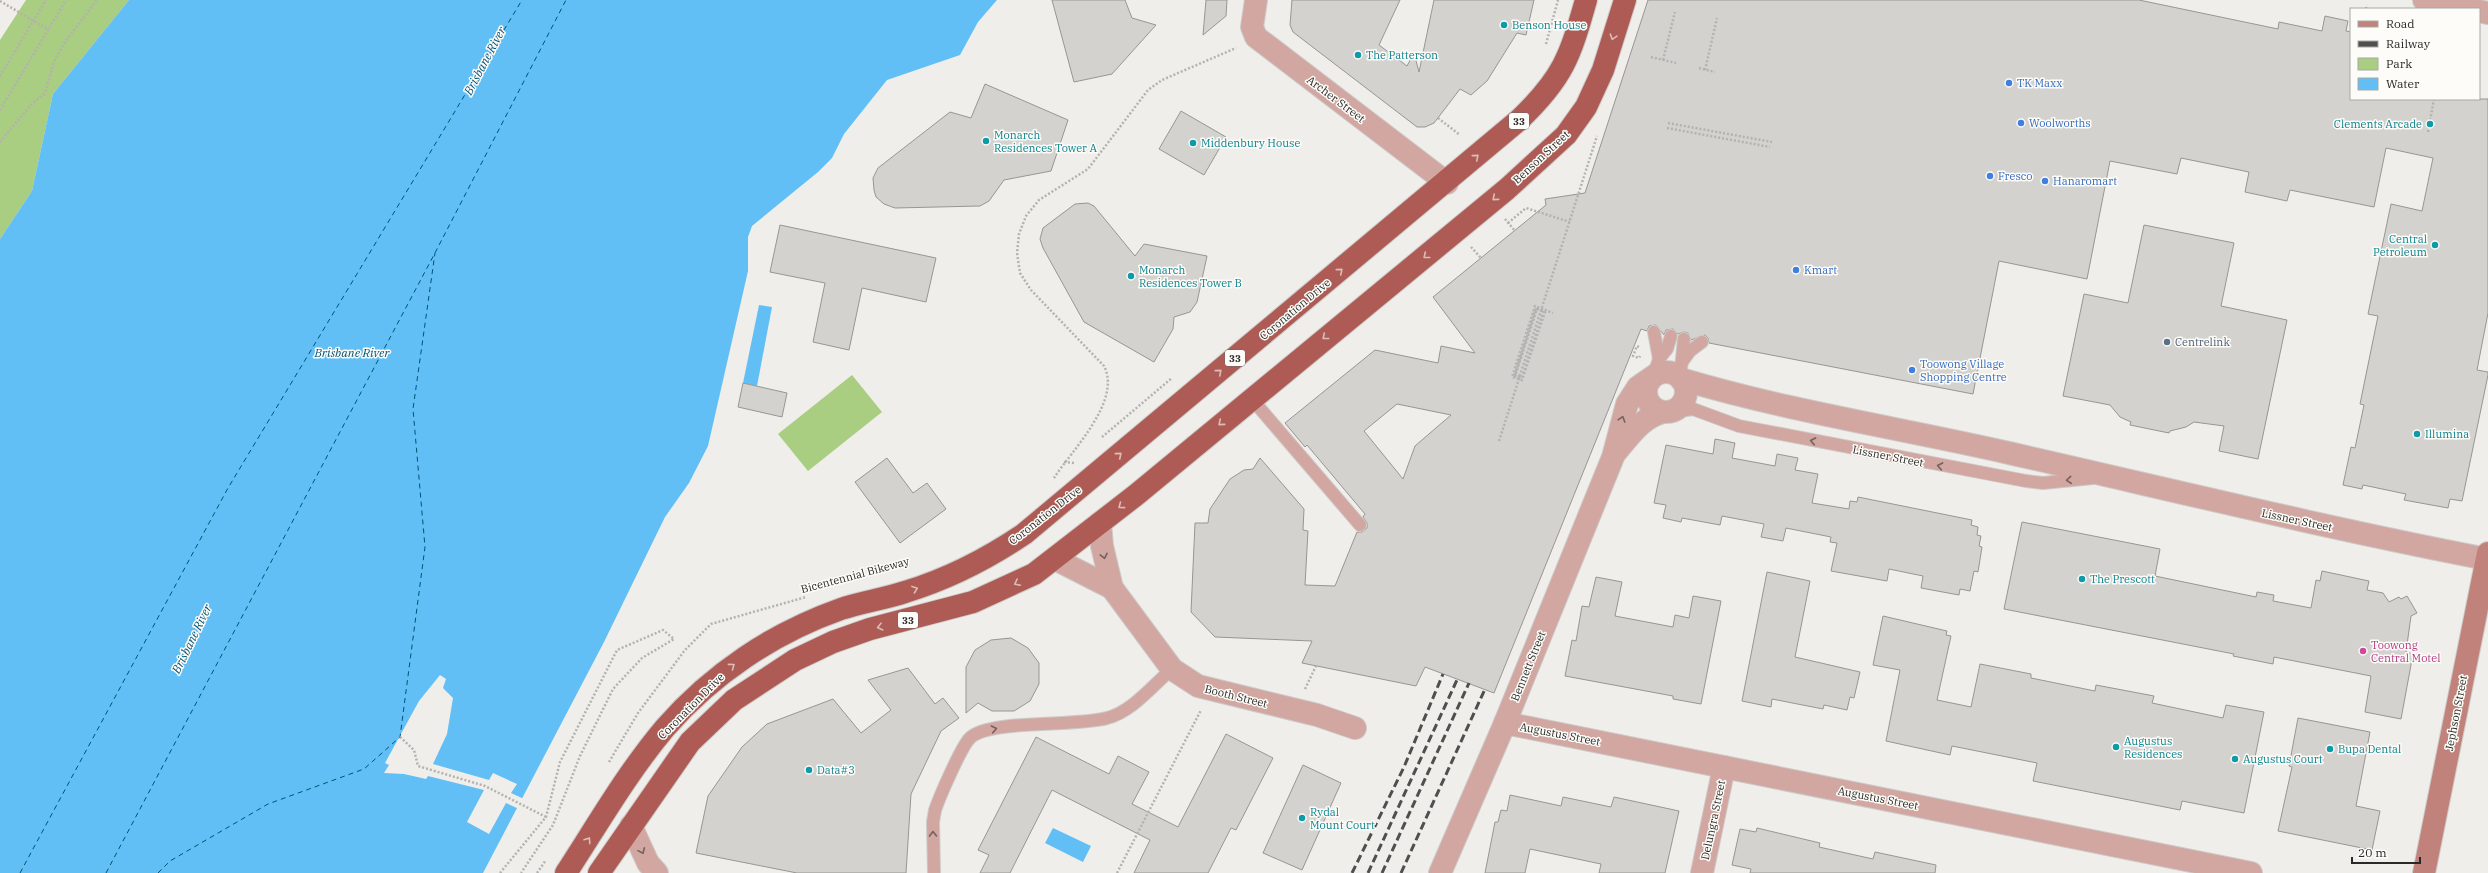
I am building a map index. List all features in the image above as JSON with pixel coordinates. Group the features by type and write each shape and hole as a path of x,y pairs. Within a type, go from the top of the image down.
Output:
{"highway":[{"name":"33","path":"1447,183 1519,120 1550,88 1568,59 1586,0"},
{"name":"Benson Street","path":"1251,398 1477,214 1544,157 1570,130 1586,107 1603,70 1625,0"},
{"name":"Coronation Drive","path":"566,873 623,784 666,728 722,673 755,650 797,627 842,609 904,593 936,581 973,565 1024,534 1447,183"},
{"name":"33","path":"599,873 690,742 734,700 764,678 795,660 833,642 870,629 973,602 1034,574 1100,523 1251,398"}],"main road":[{"name":"Jephson Street","path":"2424,873 2487,556"}],"street":[{"path":"1256,0 1252,27 1256,37"},
{"path":"2424,0 2464,8"},
{"name":"Archer Street","path":"1256,37 1447,183"},
{"path":"1654,371 1681,373 1686,392 1684,402 1671,410 1652,407 1646,399 1646,388 1654,371"},
{"name":"Bennett Street","path":"1440,873 1505,723 1613,457 1626,404 1638,387 1654,371"},
{"name":"Lissner Street","path":"1681,373 1747,398 1954,441 2308,522 2487,556"},
{"name":"Lissner Street","path":"1671,410 1716,400 1747,398"},
{"name":"Bennett Street","path":"1613,457 1641,424 1652,416 1671,410"},
{"name":"Booth Street","path":"1100,523 1102,546 1112,588 1172,668 1198,686 1317,715 1356,728"},
{"name":"Booth Street","path":"1055,559 1075,567 1112,588"},
{"name":"Augustus Street","path":"1505,723 2251,873"},
{"name":"Delungra Street","path":"1702,873 1724,767"},
{"path":"631,826 648,863 657,873"}],"lane":[{"path":"1654,332 1654,371"},
{"path":"1654,371 1667,349 1671,336"},
{"path":"1681,373 1684,339"},
{"path":"1681,373 1687,354 1702,342"},
{"path":"1251,398 1360,525"},
{"name":"Lissner Street","path":"1671,410 1693,409 1739,426 2026,481 2043,483 2108,477"},
{"path":"934,873 933,822 935,810 970,738 984,731 1000,728 1087,722 1109,718 1128,708 1172,668"}],"path":[{"path":"0,76 46,0"},
{"path":"0,110 66,0"},
{"path":"0,142 32,104 45,93 56,59 67,40 97,0"},
{"path":"1545,48 1558,0"},
{"path":"0,2 34,20 49,30"},
{"path":"1663,60 1675,12"},
{"path":"1705,70 1717,18"},
{"path":"1052,482 1064,462 1098,416 1109,386 1109,375 1104,366 1031,290 1020,273 1018,247 1019,234 1026,216 1039,200 1088,169 1148,90 1162,80 1194,68 1256,37"},
{"path":"1652,57 1676,63"},
{"path":"1699,68 1715,72"},
{"path":"2428,132 2434,100"},
{"path":"1438,118 1460,135"},
{"path":"1668,123 1772,142"},
{"path":"1667,128 1770,147"},
{"path":"1499,441 1597,136"},
{"path":"1508,223 1526,208 1570,222"},
{"path":"1503,217 1514,231"},
{"path":"1470,245 1481,258"},
{"path":"1542,310 1544,310 1542,318 1522,378 1515,376 1537,309 1541,311 1545,312 1522,380 1512,377 1535,306 1554,313"},
{"path":"1520,376 1515,374 1536,308 1542,310"},
{"path":"1637,346 1633,356 1639,358"},
{"name":"Bicentennial Bikeway","path":"665,678 685,650 711,624 807,596"},
{"path":"500,873 546,817 560,762 617,650 663,630 674,639 642,658 613,689 580,756 553,825 521,873"},
{"path":"1117,873 1203,706"},
{"path":"400,737 414,750 418,766 486,786 546,817"}],"green space":[{"path":"26,0 129,0 53,94 32,191 0,239 0,40"},
{"path":"852,375 882,412 808,471 778,434"}],"water":[{"name":"Brisbane River","path":"129,0 997,0 978,22 960,55 887,80 844,134 832,158 818,172 752,226 748,237 748,271 708,446 689,483 665,517 604,642 483,873 0,873 0,239 32,191 53,94"},
{"path":"759,305 772,307 757,386 743,383"},
{"path":"1053,828 1091,846 1083,862 1045,843"}],"pier":[{"path":"440,675 446,679 443,688 453,698 447,734 433,764 489,780 493,773 517,784 511,793 524,799 519,809 506,803 489,834 467,822 484,790 428,776 426,779 404,774 384,773 389,765 385,763 419,701"}],"building":[{"path":"1052,0 1125,0 1132,18 1156,25 1112,74 1074,82"},
{"path":"1206,0 1227,0 1226,16 1203,35"},
{"path":"1292,0 1400,0 1379,45 1407,66 1414,53 1419,72 1434,0 1534,0 1526,35 1517,33 1487,81 1471,95 1460,89 1434,123 1425,127 1417,127 1293,32 1290,25"},
{"name":"Toowong Village Shopping Centre","path":"1648,0 2139,0 2278,29 2279,22 2322,31 2325,16 2348,21 2346,31 2350,32 2350,100 2488,99 2488,313 2477,370 2488,372 2488,375 2462,501 2450,499 2448,508 2404,500 2406,494 2363,485 2362,489 2343,485 2351,447 2355,448 2364,405 2360,404 2378,316 2368,314 2391,204 2422,211 2433,158 2386,148 2374,207 2290,190 2287,201 2245,192 2249,172 2181,158 2177,174 2110,161 2087,279 1999,261 1973,394 1709,343 1708,338 1705,335 1691,340 1688,333 1684,332 1678,334 1673,329 1666,330 1664,335 1656,325 1649,326 1647,331 1641,329 1494,693 1425,667 1416,686 1302,663 1312,641 1215,637 1191,612 1195,523 1208,523 1210,509 1230,479 1244,470 1253,469 1260,458 1304,509 1303,530 1308,531 1305,585 1335,586 1357,532 1362,532 1367,528 1367,523 1363,517 1365,514 1307,445 1305,447 1285,423 1375,350 1438,363 1441,346 1475,353 1433,297 1546,205 1545,199 1585,193","holes":["1397,404 1451,415 1415,446 1403,479 1364,431"]},
{"name":"Monarch Residences Tower A","path":"985,84 1068,120 1051,171 1004,180 989,201 980,206 895,208 884,204 876,197 873,178 878,168 950,112 971,118"},
{"name":"Middenbury House","path":"1181,111 1226,137 1204,175 1159,149"},
{"name":"Monarch Residences Tower B","path":"1088,203 1094,206 1135,256 1144,244 1207,256 1197,302 1190,312 1174,317 1173,329 1154,362 1084,322 1043,248 1040,239 1043,228 1075,204"},
{"path":"780,225 936,258 926,302 862,288 849,350 813,342 825,283 770,272"},
{"path":"2144,225 2234,243 2221,306 2287,320 2258,459 2219,451 2224,426 2194,422 2186,427 2170,431 2169,433 2130,425 2131,422 2120,417 2110,405 2063,396 2084,294 2128,303"},
{"path":"743,383 787,393 782,417 738,407"},
{"path":"1715,439 1735,443 1732,458 1775,466 1777,454 1798,458 1795,470 1818,474 1812,503 1849,509 1850,501 1857,502 1858,497 1972,520 1971,525 1978,527 1977,535 1981,536 1979,546 1982,547 1978,572 1974,571 1970,591 1960,589 1959,595 1921,588 1923,576 1889,569 1887,581 1831,571 1837,543 1830,542 1831,537 1786,528 1783,541 1761,537 1764,524 1722,516 1720,525 1682,518 1681,522 1663,518 1666,505 1654,503 1666,445 1713,454"},
{"path":"887,458 913,493 927,483 946,509 900,543 855,482"},
{"path":"2022,522 2160,549 2155,576 2256,597 2257,592 2274,595 2273,601 2311,608 2316,580 2320,581 2322,571 2369,581 2367,590 2383,593 2389,602 2399,597 2401,599 2407,596 2417,613 2411,616 2406,652 2413,654 2401,719 2365,712 2371,676 2274,657 2273,664 2233,656 2234,654 2004,609"},
{"path":"1767,572 1810,581 1795,657 1860,672 1854,698 1850,697 1847,710 1824,705 1823,709 1772,699 1771,707 1742,701"},
{"path":"1596,577 1622,582 1615,616 1673,627 1675,615 1689,618 1693,596 1721,601 1701,704 1673,699 1673,696 1565,676 1572,640 1576,641 1582,606 1589,607"},
{"path":"1883,616 1947,631 1946,635 1951,636 1937,700 1971,707 1980,664 2031,674 2031,678 2095,691 2096,685 2154,696 2152,703 2223,718 2226,705 2264,712 2244,813 2182,801 2180,810 2033,781 2037,763 1952,746 1950,755 1886,741 1900,670 1873,665"},
{"path":"1011,638 1028,648 1039,663 1039,684 1030,701 1014,711 992,711 978,703 966,713 966,667 975,650 991,640"},
{"name":"Data#3","path":"908,668 935,704 943,698 959,718 941,731 911,794 906,873 797,873 696,853 708,796 742,747 767,724 833,699 861,733 891,710 868,680"},
{"path":"2298,718 2370,732 2356,806 2380,811 2372,850 2278,831 2292,767 2289,766"},
{"path":"1226,734 1273,758 1236,830 1231,828 1208,873 1134,873 1150,840 1052,790 1010,873 980,873 989,855 978,850 1036,737 1109,774 1118,756 1149,772 1132,804 1178,827"},
{"name":"Rydal Mount Court","path":"1303,765 1341,783 1302,870 1263,853"},
{"path":"1510,795 1561,806 1563,797 1611,807 1614,797 1679,811 1665,873 1599,873 1601,864 1530,849 1525,873 1485,873 1495,822 1498,822 1501,810 1507,811"},
{"path":"1757,828 1820,843 1819,847 1873,859 1875,852 1936,865 1935,873 1750,873 1751,869 1732,865 1740,829 1756,832"}],"ferry route":[{"path":"20,873 228,488 522,0"},
{"path":"106,873 436,251 566,0"},
{"path":"158,873 170,861 268,804 364,769 400,737 425,547 413,409 435,253"}],"railway":[{"path":"1352,873 1404,767 1443,674"},
{"path":"1368,873 1457,680"},
{"path":"1382,873 1469,683"},
{"path":"1401,873 1485,689"}],"place":[{"name":"Benson House","path":"1504,25"},
{"name":"The Patterson","path":"1358,55"},
{"name":"TK Maxx","path":"2009,83"},
{"name":"Woolworths","path":"2021,123"},
{"name":"Clements Arcade","path":"2430,124"},
{"name":"Monarch Residences Tower A","path":"986,141"},
{"name":"Middenbury House","path":"1193,143"},
{"name":"Fresco","path":"1990,176"},
{"name":"Hanaromart","path":"2045,181"},
{"name":"Central Petroleum","path":"2435,245"},
{"name":"Kmart","path":"1796,270"},
{"name":"Monarch Residences Tower B","path":"1131,276"},
{"name":"Centrelink","path":"2167,342"},
{"name":"Toowong Village Shopping Centre","path":"1912,370"},
{"name":"Illumina","path":"2417,434"},
{"name":"The Prescott","path":"2082,579"},
{"name":"Toowong Central Motel","path":"2363,651"},
{"name":"Augustus Residences","path":"2116,747"},
{"name":"Bupa Dental","path":"2330,749"},
{"name":"Augustus Court","path":"2235,759"},
{"name":"Data#3","path":"809,770"},
{"name":"Rydal Mount Court","path":"1302,818"}]}
